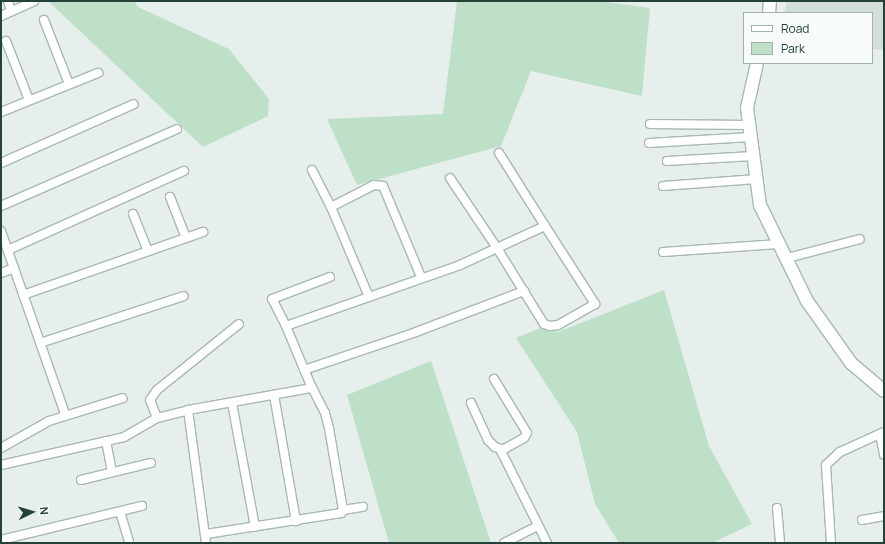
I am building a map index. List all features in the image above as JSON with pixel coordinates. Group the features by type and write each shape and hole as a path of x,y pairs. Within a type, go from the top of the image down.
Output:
{"main road":[{"path":"769,12 770,1"},
{"path":"757,64 747,108 760,205 807,301 852,363 884,391"}],"street":[{"path":"8,1 11,11"},
{"path":"1,16 34,1"},
{"path":"44,20 69,84"},
{"path":"6,41 29,100"},
{"path":"1,112 98,73"},
{"path":"1,163 134,104"},
{"path":"650,124 749,125"},
{"path":"1,206 177,129"},
{"path":"649,143 751,137"},
{"path":"450,178 497,248 544,324 550,326 595,304 499,153"},
{"path":"667,161 753,156"},
{"path":"312,170 331,207 369,297"},
{"path":"8,250 184,171"},
{"path":"663,186 757,179"},
{"path":"331,207 374,185 383,186 421,277"},
{"path":"170,197 186,238"},
{"path":"133,214 148,251"},
{"path":"286,326 421,277 460,265 545,226"},
{"path":"1,231 65,414"},
{"path":"23,295 203,232"},
{"path":"787,258 860,239"},
{"path":"663,252 779,244"},
{"path":"1,273 14,268"},
{"path":"330,277 272,299 286,326 312,388 325,413 343,510"},
{"path":"304,370 416,332 524,291"},
{"path":"40,343 184,296"},
{"path":"157,418 150,400 157,390 239,324"},
{"path":"471,403 488,440 495,448 501,449 524,438 527,433 494,379"},
{"path":"1,465 106,441 136,432 157,418 188,410 312,388"},
{"path":"274,395 296,521"},
{"path":"1,448 34,428 65,414 123,398"},
{"path":"232,403 255,527"},
{"path":"188,410 206,534 206,543"},
{"path":"830,543 826,465 840,452 882,433 884,455"},
{"path":"106,441 112,472"},
{"path":"501,449 547,543"},
{"path":"81,480 151,463"},
{"path":"1,540 142,506"},
{"path":"206,534 336,515 343,510 363,507"},
{"path":"777,508 780,543"},
{"path":"120,512 129,542"},
{"path":"862,520 884,516"},
{"path":"504,543 538,526"}],"shaded area":[{"path":"787,1 884,1 884,50 873,49 873,12 784,12"}],"green space":[{"path":"48,1 134,1 138,7 229,49 269,99 268,116 203,147"},
{"path":"457,1 599,1 650,8 642,96 531,71 501,146 357,185 327,119 443,114"},
{"path":"664,290 709,446 752,524 712,543 619,543 595,504 577,432 516,338 540,328 558,332"},
{"path":"431,361 491,543 389,543 347,395"}]}
